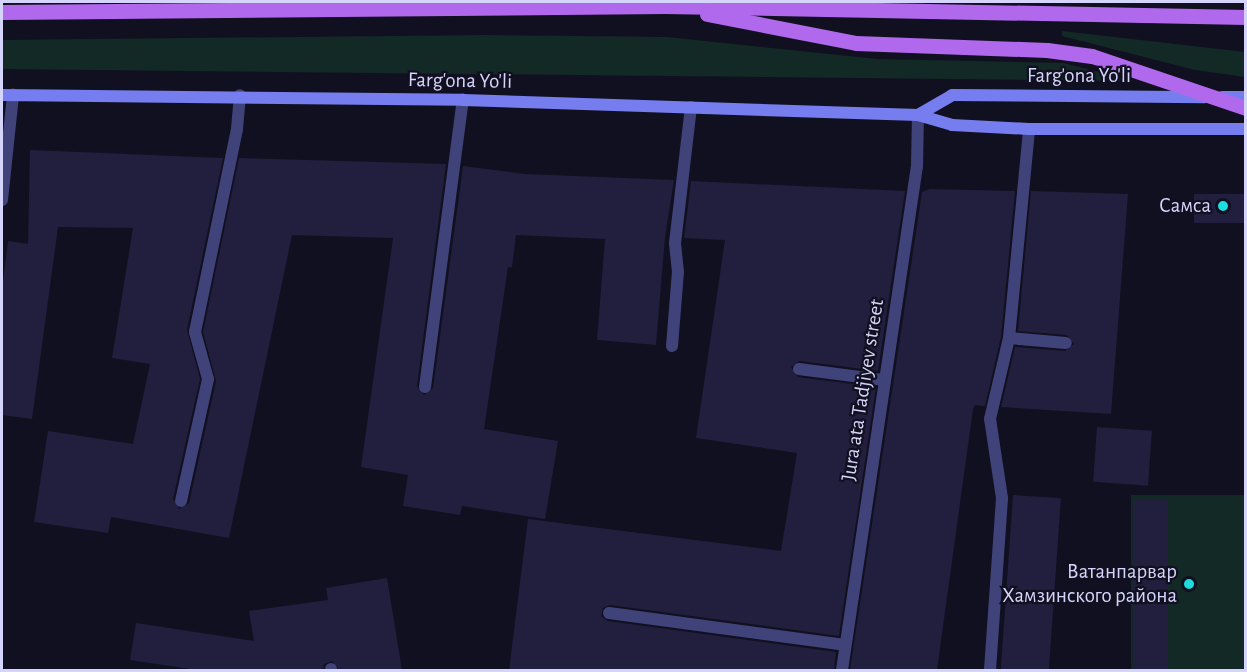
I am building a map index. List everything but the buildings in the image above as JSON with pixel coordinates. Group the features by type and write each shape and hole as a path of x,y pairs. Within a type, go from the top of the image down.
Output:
{"main road":[{"path":"2,12 665,6 1245,17"},
{"path":"665,6 856,43 1047,50 1092,56 1245,108"}],"street":[{"name":"Farg'ona Yo'li","path":"7,95 240,95 463,100 918,115 952,125 1029,129 1245,129"},
{"path":"2,200 7,95"},
{"path":"181,501 208,379 195,332 237,129 240,95"},
{"name":"Farg'ona Yo'li","path":"918,115 952,95 1245,97"},
{"path":"425,387 463,100"},
{"path":"672,346 678,272 675,243 691,107"},
{"name":"Jura аta Tadjiyev street","path":"842,670 917,166 918,115"},
{"path":"990,670 1002,498 990,419 1009,338 1029,129"},
{"path":"1009,338 1066,343"},
{"path":"798,369 884,380"},
{"path":"609,613 845,645"}],"green space":[{"path":"1062,31 1245,52 1245,77 1195,70 1062,36"},
{"path":"484,35 667,37 877,59 1063,63 1134,81 2,69 2,40"},
{"name":"Ватанпарвар Хамзинского района","path":"1131,495 1245,495 1245,670 1131,670"}],"place":[{"name":"Самса","path":"1223,206"},
{"name":"Ватанпарвар Хамзинского района","path":"1189,584"}]}
